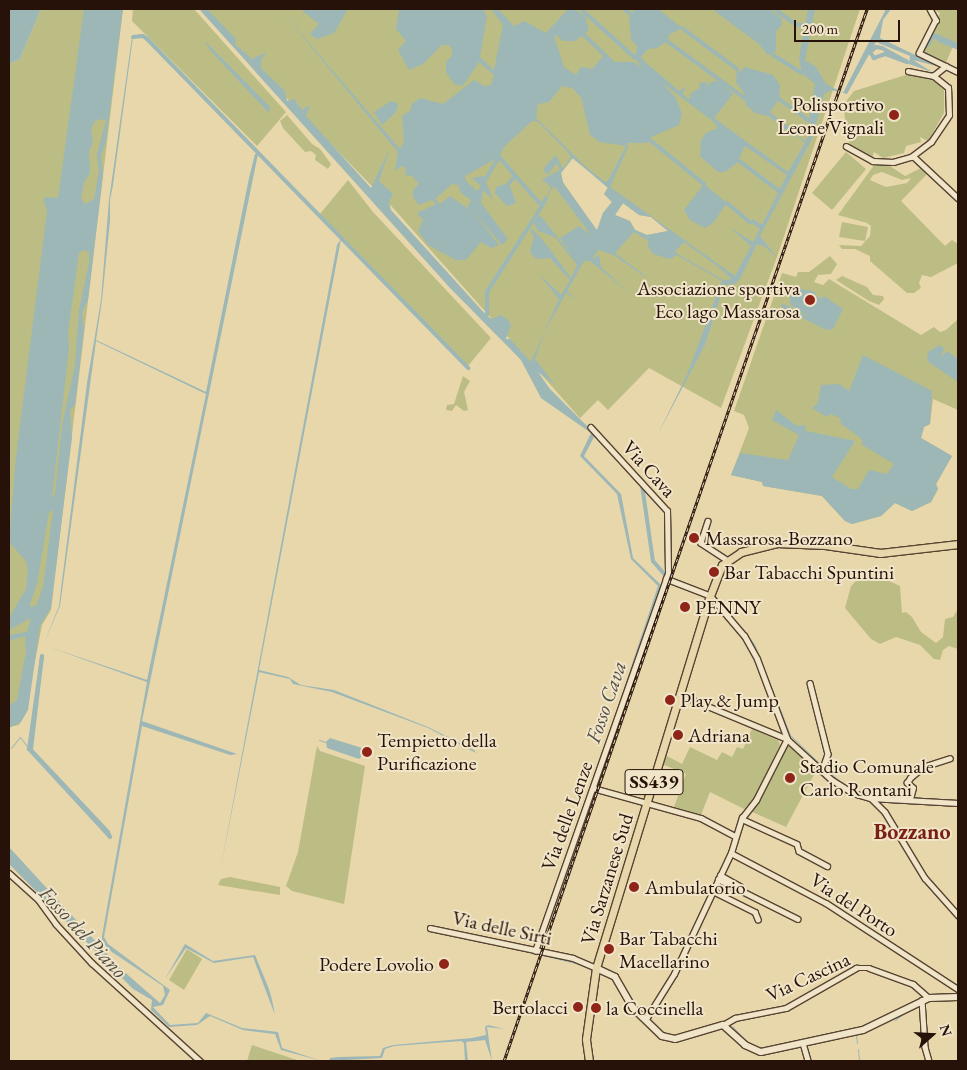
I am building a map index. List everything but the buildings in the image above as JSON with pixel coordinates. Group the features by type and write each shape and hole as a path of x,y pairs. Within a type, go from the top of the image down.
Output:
{"main road":[{"path":"727,560 741,552 776,543 825,545 872,552 958,544"},
{"name":"SS439","path":"711,594 727,560"},
{"name":"Via Sarzanese Sud","path":"589,1061 586,1039 596,968 711,594"}],"street":[{"path":"930,9 936,20 919,53 958,72"},
{"path":"933,76 946,66"},
{"path":"846,146 859,156 881,162 913,156 938,134 949,115 948,88 933,76 908,71"},
{"path":"913,156 958,198"},
{"name":"Via Cava","path":"592,428 667,511 666,579"},
{"path":"708,521 701,543 727,560"},
{"path":"666,579 711,594 753,649 787,739"},
{"name":"Via delle Lenze","path":"534,951 666,579"},
{"path":"810,682 828,754 823,769"},
{"path":"681,695 787,739 844,788 870,798 885,812 924,878 958,915"},
{"path":"646,1020 674,974 731,853 742,819 787,739"},
{"path":"910,797 913,788 907,783 910,778 923,767 950,758"},
{"path":"593,788 701,818 735,836"},
{"path":"870,798 910,797 958,803"},
{"path":"742,819 797,844 799,851 827,866"},
{"name":"Via del Porto","path":"731,853 826,903 958,989"},
{"path":"9,873 38,899 56,924 92,963 200,1061"},
{"path":"719,877 756,895"},
{"path":"719,877 798,919"},
{"path":"712,891 756,912 758,919"},
{"name":"Via delle Sirti","path":"430,928 573,958 596,968"},
{"path":"596,968 615,976 626,1000 662,1036 674,1039 723,1025 745,1045 761,1052 803,1044 881,1023 926,999 958,997"},
{"name":"Via Cascina","path":"723,1025 735,1018 772,1013 790,1006 856,968 869,968 913,984 926,999"},
{"path":"926,999 924,1047 929,1061"},
{"path":"803,1044 808,1061"}],"green space":[{"path":"41,9 123,9 51,610 42,625 25,713 19,725 9,727 9,64 20,59"},
{"path":"133,9 194,9 286,112 257,146 132,21"},
{"path":"205,9 860,9 777,257 721,408 649,368 608,410 598,400 580,418 394,209 241,51","holes":["572,158 608,187 604,194 612,202 603,213 597,231 563,182 561,173","623,203 639,215 651,217 668,231 647,235 635,230 630,221 615,215"]},
{"path":"932,9 958,9 958,45 954,44 945,65 920,53 940,13"},
{"name":"Polisportivo Leone Vignali","path":"909,74 928,76 944,90 944,113 928,141 920,137 921,142 906,146 904,153 883,158 874,152 872,158 850,146 844,112 847,100 854,91"},
{"path":"287,115 312,144 320,149 331,164 328,169 315,160 316,155 311,151 305,152 283,128 280,121"},
{"path":"846,152 866,169 832,210 812,193"},
{"path":"875,164 890,166 905,176 923,167 928,173 901,201 945,246 952,240 958,244 958,263 931,277 922,275 919,283 921,288 914,293 907,293 870,261 870,256 855,249 842,249 839,245 861,246 870,236 871,226 867,223 838,215","holes":["882,172 902,180 911,178 907,183 886,187 870,180 873,175"]},
{"path":"348,180 373,212 491,338 468,366 320,214"},
{"path":"842,222 868,227 865,241 839,237"},
{"path":"830,256 837,264 831,274 818,275 814,282 823,285 829,279 921,335 934,327 940,332 946,330 958,319 958,410 933,399 930,424 924,427 921,438 952,456 936,484 938,489 931,502 912,511 895,503 881,516 852,524 845,521 822,496 763,486 762,482 731,475 749,428 744,415 734,411 782,273 796,277 798,272 809,272"},
{"path":"842,276 867,287 873,295 883,296 884,299 879,305 869,301 836,280"},
{"path":"463,376 470,381 464,392 468,410 464,411 456,405 452,411 446,410 447,405 454,404"},
{"path":"887,580 900,586 902,613 906,612 912,617 921,632 936,643 943,637 945,619 953,617 958,609 958,649 949,646 943,650 940,660 934,659 920,645 896,637 880,644 871,639 845,608 851,586 856,581"},
{"path":"752,729 778,740 780,745 754,799 744,809 710,792 701,815 674,807 686,774 662,764 665,755 682,764 690,747 717,760 722,752 732,757 737,747 743,749"},
{"name":"Stadio Comunale Carlo Rontani","path":"786,744 817,769 786,827 750,811"},
{"path":"317,746 320,751 365,766 344,904 292,891 286,886 298,852"},
{"path":"230,877 280,887 280,895 218,885 221,879"},
{"path":"187,949 202,959 184,990 169,980"},
{"path":"252,1045 300,1061 247,1061"}],"water":[{"path":"9,9 41,9 20,59 9,64"},
{"path":"84,9 123,9 106,141 101,156 103,174 88,300 82,313 84,330 75,405 70,410 72,437 51,608 40,626 28,710 21,722 9,728 9,706 17,700 26,652 25,636 9,641 9,635 27,632 31,618 9,630 9,618 26,589 28,570 26,561 9,542 16,457 47,211 44,202 45,197 58,198","holes":["102,119 106,121 97,154 99,171 94,199 85,204 81,198 84,183 90,173 89,152 93,142 91,129 95,121","84,250 89,252 89,263 79,310 75,365 62,425 55,494 52,497 69,348 68,333 79,253","53,510 43,587 36,606 29,607 37,584 49,512"]},
{"path":"199,9 207,9 236,39 235,44 252,59 267,52 261,59 261,68 285,91 287,101 294,99 302,110 310,105 306,116 371,188 390,148 379,181 393,194 389,202 391,210 487,316 492,319 501,315 508,320 511,325 506,339 510,339 531,362 559,299 538,273 561,295 570,280 550,258 537,259 532,255 530,251 534,237 530,230 531,228 542,239 571,278 577,265 555,237 538,231 534,223 537,217 541,216 573,257 560,238 579,226 591,235 554,186 546,198 551,187 542,179 560,170 557,163 547,175 543,169 556,155 563,169 571,157 568,152 537,121 532,121 504,147 499,157 465,176 466,181 477,191 481,186 472,178 484,176 493,200 483,190 481,203 508,239 502,245 470,208 499,245 491,248 481,242 466,260 456,260 428,245 418,231 423,220 417,213 436,204 432,200 419,205 413,197 413,190 419,184 412,176 405,175 406,169 402,166 395,171 398,152 280,9 400,149 404,142 402,116 410,111 412,104 420,98 443,104 474,80 484,86 491,85 494,75 479,62 463,86 454,84 446,72 446,62 452,56 452,50 449,45 442,45 423,64 409,70 398,50 406,41 396,29 399,11 393,9 483,9 487,16 480,57 494,70 503,25 491,9 498,9 514,26 524,21 546,33 568,9 574,9 585,16 589,30 575,41 563,41 555,34 555,39 564,67 576,75 581,67 592,69 603,56 612,62 634,62 642,68 635,58 637,46 631,40 629,18 635,9 658,9 682,28 670,34 667,41 657,48 648,49 641,57 644,61 679,91 685,87 683,94 689,100 691,93 700,88 699,83 708,82 706,87 713,81 721,82 733,94 714,118 788,172 805,143 795,134 806,141 813,126 809,121 815,84 802,73 799,58 808,9 815,9 805,60 816,67 826,84 843,93 831,90 824,94 812,139 760,236 777,257 764,246 757,244 740,279 735,284 724,285 705,345 658,434 687,375 722,281 677,255 670,259 653,254 647,245 649,241 634,232 615,253 645,277 614,255 598,250 592,260 599,255 601,267 628,292 590,261 584,261 567,291 576,299 566,293 544,333 535,359 555,385 538,372 550,389 592,431 594,437 584,456 621,494 633,558 661,585 592,784 658,586 631,559 617,494 580,456 591,433 541,398 521,360 450,288","holes":["661,82 714,122 718,128 706,133 701,140 700,156 718,172 725,172 737,163 745,146 787,175 762,225 753,219 751,222 760,229 753,242 729,227 751,246 735,276 610,187 628,147 627,143 647,143 651,137 679,125 682,114 676,98","562,86 572,88 581,97 590,135 600,142 626,146 608,181 605,182 585,166 536,118 538,104 549,102","573,158 608,188 604,194 612,202 603,213 597,230 563,183 561,173","452,184 458,185 461,193 471,200 467,208 450,196 440,204 435,199","623,203 639,215 651,217 668,231 647,235 635,230 630,221 615,215","684,242 732,279 723,280 675,251"]},
{"path":"300,9 348,9 334,33 317,39 310,34 319,24"},
{"path":"712,9 769,9 782,19 782,25 776,31 776,51 768,55 759,44"},
{"path":"886,9 891,9 883,20 880,38 940,67 913,60 932,72 909,64 910,56 876,42 847,94 843,93"},
{"path":"132,37 110,200 110,221 102,300 96,340 206,392 249,178 255,154 258,154 142,721 237,754 230,755 142,726 104,937 108,944 170,990 163,1005 153,1007 170,1025 198,1023 206,1013 242,1028 278,1032 282,1048 322,1061 281,1050 275,1034 243,1030 210,1016 197,1025 169,1027 151,1010 152,1000 133,989 9,864 9,847 121,969 160,1003 165,995 163,986 112,952 102,942 147,682 46,646 147,680 206,394 96,341 60,606 44,643 59,606 87,383 101,300 109,200"},
{"path":"205,41 270,107 269,113 209,49"},
{"path":"745,67 773,75 780,85 779,99 767,116 755,113 746,105 745,95 736,82 737,69 740,72"},
{"path":"391,101 398,104 396,112 382,125 374,112"},
{"path":"509,183 516,203 507,206 495,193 496,187"},
{"path":"704,184 727,203 713,223 705,228 690,220 684,210"},
{"path":"341,239 259,670 288,677 301,685 334,690 428,727 474,750 476,753 428,728 332,692 293,684 290,679 259,672 220,872 337,245"},
{"path":"796,288 813,291 820,299 824,296 843,309 833,329 826,330 781,307 782,304 787,305 812,319 790,304 790,295"},
{"path":"940,345 944,349 941,357 947,351 958,359 958,382 927,361 928,352"},
{"path":"863,355 932,391 930,424 924,427 921,438 952,456 936,484 938,489 931,502 912,511 895,503 881,516 852,524 845,521 822,496 763,486 762,482 731,475 740,453 788,460 799,435 772,420 776,410 797,426 805,425 806,431 855,441 832,477 851,489 858,489 869,470 887,474 894,464 861,444 863,441 841,424 840,418 831,414 827,417 812,408 818,403 821,385 839,384 849,391"},
{"path":"330,738 362,748 363,755 359,759 327,748 326,742"},
{"path":"185,944 213,961 255,955 269,989 275,1015 253,957 214,963 186,948 165,979"},
{"path":"488,1025 504,1029 487,1027 492,1061 485,1040 466,1042 468,1061 465,1061 464,1043 461,1041 394,1046 385,1049 382,1058 329,1061 330,1058 338,1057 380,1056 383,1048 393,1045 486,1035 485,1027"}],"waterway":[{"path":"581,9 635,58"},
{"path":"624,9 632,15"},
{"path":"774,9 797,25 803,25"},
{"path":"682,28 737,69"},
{"path":"582,33 612,62"},
{"path":"934,35 941,41 958,48"},
{"path":"934,35 955,44"},
{"path":"133,37 143,36 147,39 468,368"},
{"path":"927,46 933,37"},
{"path":"667,41 747,100"},
{"path":"876,47 882,48 907,62 885,54 874,58 870,52 876,47"},
{"path":"773,55 802,73"},
{"path":"779,99 809,121"},
{"path":"769,114 795,134"},
{"path":"650,140 704,184"},
{"path":"485,180 499,157 542,206 487,292 487,315"},
{"path":"738,160 779,191"},
{"path":"509,183 515,176"},
{"path":"542,206 546,198"},
{"path":"727,203 750,222"},
{"path":"642,485 653,561 665,575"},
{"name":"Fosso Cava","path":"675,579 708,592"},
{"name":"Fosso Cava","path":"714,595 754,644 790,735 822,766"},
{"path":"42,656 31,750 108,832 110,837 29,749 42,656"},
{"path":"11,748 20,737 29,749"},
{"path":"319,740 326,742"},
{"name":"Fosso Cava","path":"825,768 843,784"},
{"name":"Fosso Cava","path":"562,868 591,785"},
{"name":"Fosso Cava","path":"864,794 908,797"},
{"name":"Fosso Cava","path":"912,797 950,800"},
{"name":"Fosso del Piano","path":"45,912 66,938"},
{"name":"Fosso Cava","path":"534,953 580,964"},
{"name":"Fosso del Piano","path":"89,963 101,974"},
{"path":"895,1020 903,1014"},
{"name":"Fosso Cava","path":"732,1026 747,1042"},
{"path":"856,1035 857,1043"},
{"path":"858,1049 859,1061"}],"railway":[{"path":"504,1061 867,9"}],"place":[{"name":"Polisportivo Leone Vignali","path":"894,115"},
{"name":"Associazione sportiva Eco lago Massarosa","path":"810,300"},
{"name":"Massarosa-Bozzano","path":"694,538"},
{"name":"Bar Tabacchi Spuntini","path":"714,572"},
{"name":"PENNY","path":"685,607"},
{"name":"Play & Jump","path":"670,700"},
{"name":"Adriana","path":"678,735"},
{"name":"Tempietto della Purificazione","path":"367,752"},
{"name":"Stadio Comunale Carlo Rontani","path":"790,778"},
{"name":"Ambulatorio","path":"634,887"},
{"name":"Bar Tabacchi Macellarino","path":"609,949"},
{"name":"Podere Lovolio","path":"444,964"},
{"name":"Bertolacci","path":"578,1007"},
{"name":"la Coccinella","path":"596,1008"}],"district":[{"name":"Bozzano","path":"912,832"}]}
